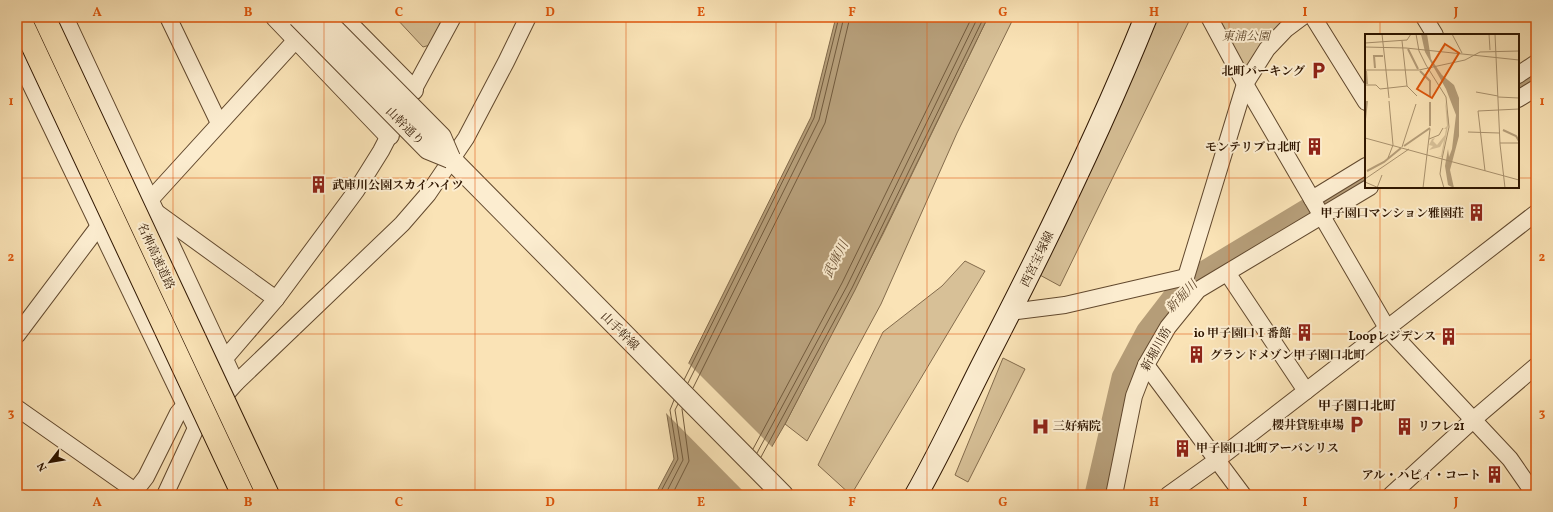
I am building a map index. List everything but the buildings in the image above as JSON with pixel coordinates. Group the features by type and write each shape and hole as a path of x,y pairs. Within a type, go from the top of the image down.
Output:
{"highway":[{"name":"名神高速道路","path":"19,17 243,495"},
{"name":"名神高速道路","path":"44,17 268,495"}],"main road":[{"name":"西宮宝塚線","path":"916,495 946,443 1114,98 1146,17"}],"street":[{"path":"65,17 236,383"},
{"path":"168,17 219,123"},
{"path":"276,17 389,135"},
{"name":"山幹通り","path":"298,17 428,149 453,162"},
{"path":"17,335 99,228 153,206 219,123 317,17"},
{"name":"山幹通り","path":"322,17 441,137 453,162"},
{"path":"341,17 413,90"},
{"path":"17,408 134,493 146,477 184,404 276,299 356,192 389,135 453,17"},
{"path":"164,495 196,428 236,383 402,224 453,162 528,17"},
{"path":"1209,17 1245,84 1387,328 1510,459 1535,495"},
{"path":"1186,277 1245,84 1267,49 1286,29 1302,17"},
{"path":"1313,17 1365,100"},
{"path":"1424,17 1434,34"},
{"path":"17,56 20,75 99,228 196,428"},
{"path":"1519,74 1536,64"},
{"path":"1519,98 1536,88"},
{"name":"山手幹線","path":"453,162 783,495"},
{"path":"1317,207 1365,167"},
{"name":"新堀川筋","path":"1114,495 1134,396 1146,365 1168,326 1198,290 1228,274 1317,207 1367,188"},
{"path":"153,206 276,299"},
{"path":"1168,495 1217,460 1536,213"},
{"path":"1228,274 1306,391"},
{"path":"1010,312 1065,305 1186,277"},
{"path":"1186,277 1198,290"},
{"path":"1146,365 1243,495"},
{"path":"1391,495 1474,419 1536,366"}],"green space":[{"path":"395,17 443,17 430,45 423,47"},
{"path":"988,17 1014,17 957,133 881,304 807,441 785,424 883,234"},
{"path":"1155,17 1191,17 1060,286 1038,274"},
{"name":"東浦公園","path":"1214,17 1295,17 1249,66 1242,63"},
{"path":"965,261 985,271 851,495 818,465 883,332 942,286"},
{"path":"1003,358 1025,369 968,482 955,475"}],"water":[{"name":"武庫川","path":"836,17 988,17 855,290 785,424 744,495 655,495 674,459 666,409 811,117"}],"pier":[{"path":"687,362 773,448 746,494 664,411 664,408"}],"waterway":[{"name":"新堀川","path":"1519,86 1536,76"},
{"name":"新堀川","path":"1098,495 1125,378 1149,333 1176,298 1197,279 1365,178"}],"place":[{"name":"北町パーキング","path":"1318,71"},
{"name":"モンテリブロ北町","path":"1314,147"},
{"name":"武庫川公園スカイハイツ","path":"319,185"},
{"name":"甲子園口マンション雅園荘","path":"1477,213"},
{"name":"io 甲子園口Ⅰ番館","path":"1304,333"},
{"name":"Loopレジデンス","path":"1449,336"},
{"name":"グランドメゾン甲子園口北町","path":"1197,355"},
{"name":"櫻井貸駐車場","path":"1357,425"},
{"name":"三好病院","path":"1040,426"},
{"name":"リフレ21","path":"1405,426"},
{"name":"甲子園口北町アーバンリス","path":"1183,448"},
{"name":"アル・ハピィ・コート","path":"1494,475"}],"district":[{"name":"甲子園口北町","path":"1357,405"}]}
